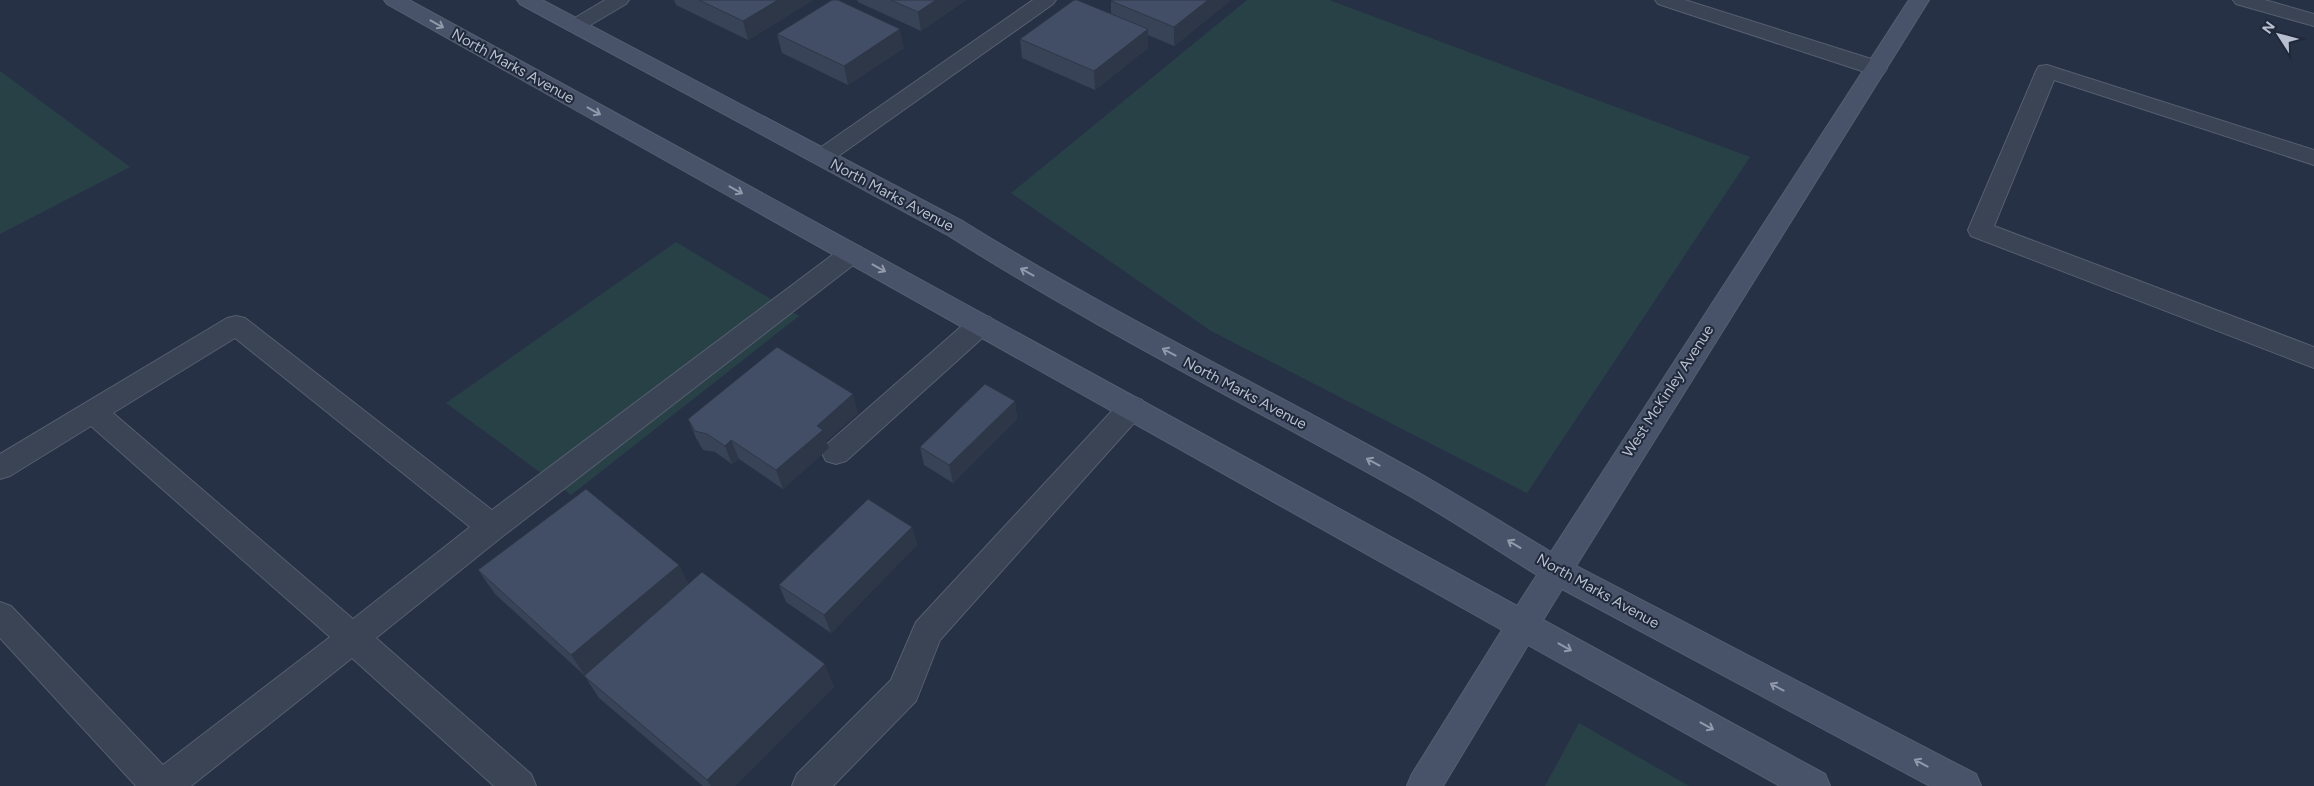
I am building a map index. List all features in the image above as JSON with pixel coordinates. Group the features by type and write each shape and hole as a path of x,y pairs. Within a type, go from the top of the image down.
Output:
{"main road":[{"name":"North Marks Avenue","path":"394,0 1814,786"},
{"name":"North Marks Avenue","path":"527,0 955,228 1014,265 1145,339 1420,488 1555,570 1964,786"},
{"name":"West McKinley Avenue","path":"1424,786 1555,570 1876,68 1915,1"}],"street":[{"path":"575,26 620,0"},
{"path":"822,157 1046,0"},
{"path":"1665,0 1876,68"},
{"path":"2243,0 2314,20"},
{"path":"2314,158 2047,71 1980,230 2314,358"},
{"path":"164,786 492,527 852,253"},
{"path":"836,453 981,324"},
{"path":"0,468 236,325 492,527"},
{"path":"809,786 904,690 928,632 1132,408"},
{"path":"93,412 353,638 519,786"},
{"path":"0,616 159,786"}],"green space":[{"path":"1247,0 1329,0 1750,157 1527,493 1211,331 1011,193"},
{"path":"0,71 130,167 0,234"},
{"path":"676,242 799,316 571,495 446,403"},
{"path":"1579,723 1689,786 1545,786"}],"building":[{"path":"699,0 778,0 743,21"},
{"path":"832,0 838,0 900,29 844,66 777,34"},
{"path":"891,0 936,0 918,12"},
{"path":"1074,0 1148,29 1094,71 1020,39"},
{"path":"1208,0 1174,27 1111,1"},
{"path":"777,347 853,394 817,426 823,430 776,470 731,440 725,446 707,434 695,431 688,419"},
{"path":"985,384 1015,401 949,465 920,447"},
{"path":"586,489 679,565 571,655 478,570"},
{"path":"868,499 912,527 824,615 779,585"},
{"path":"702,572 825,664 707,780 584,676"}]}
